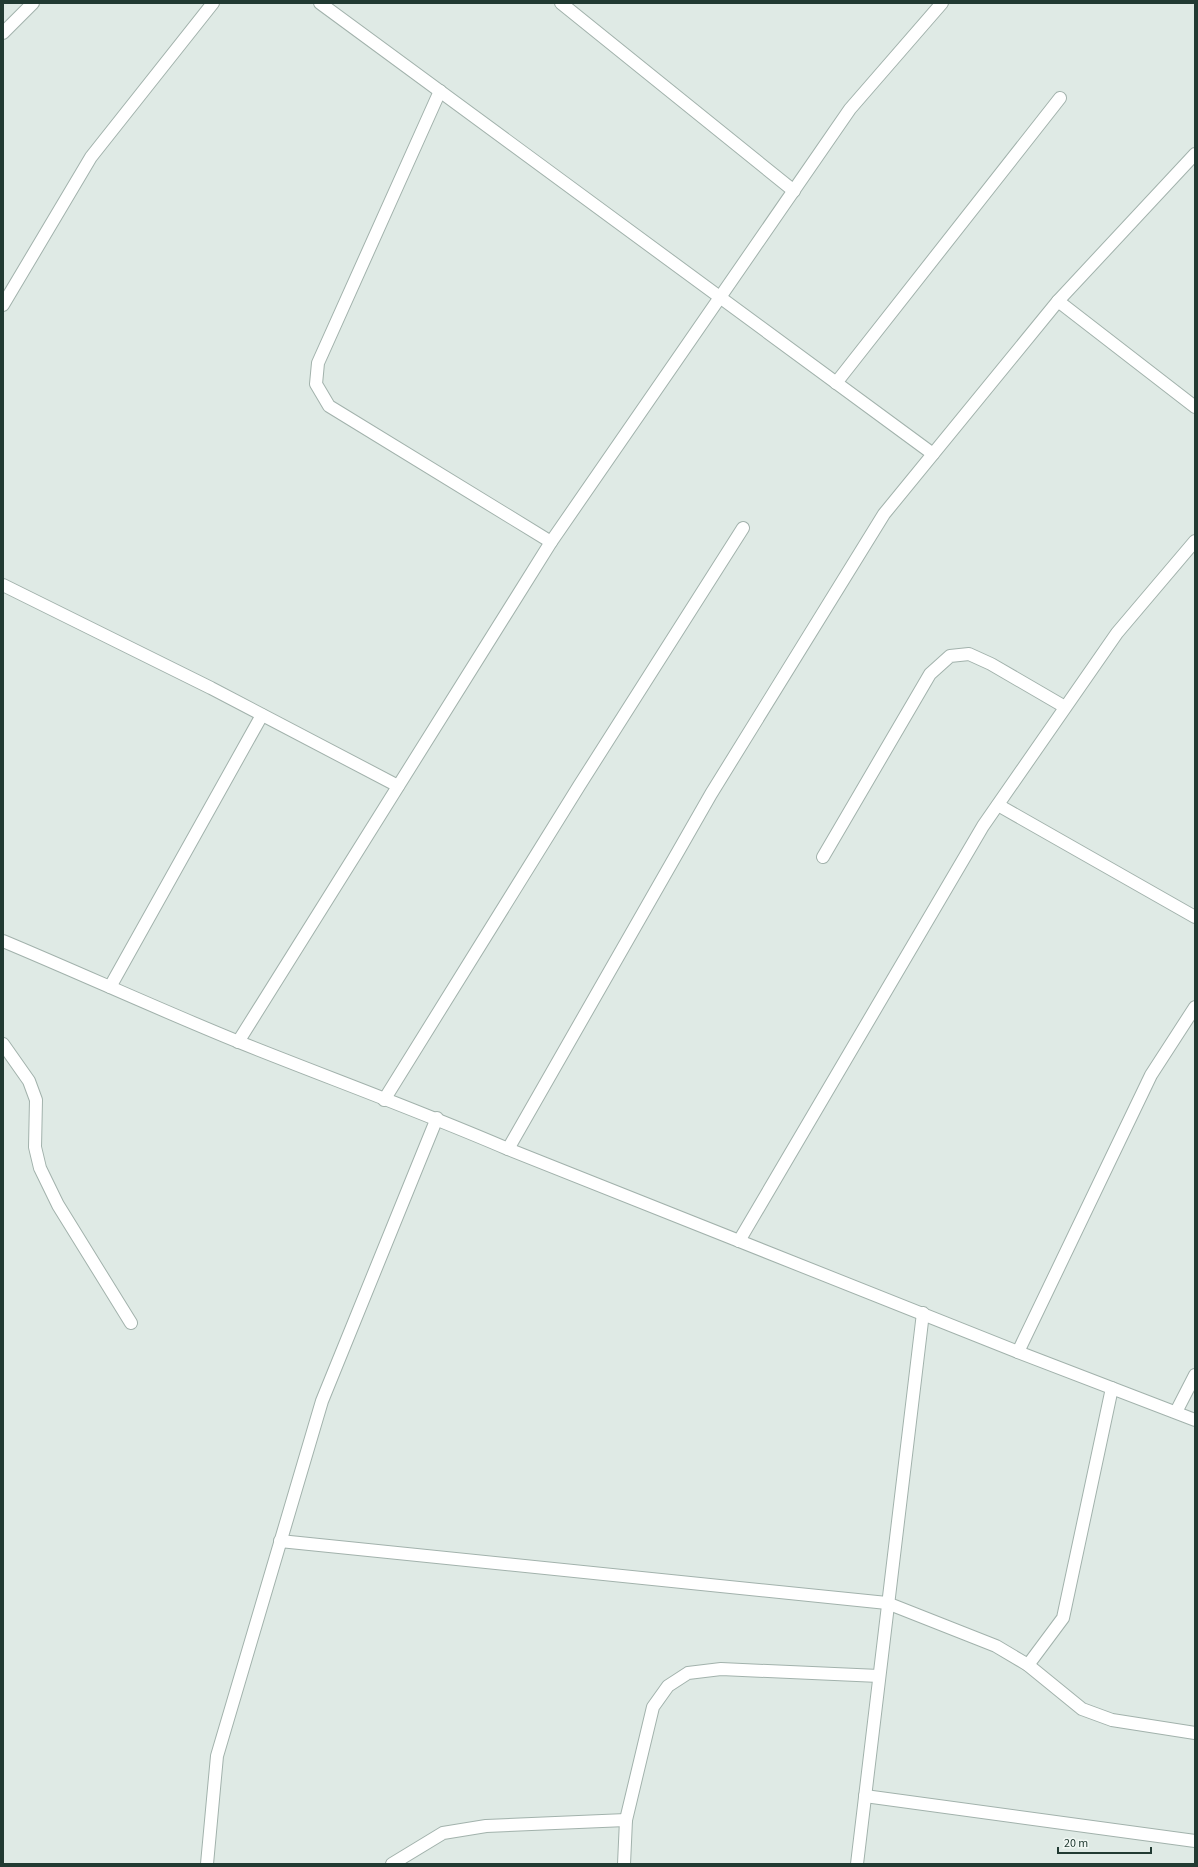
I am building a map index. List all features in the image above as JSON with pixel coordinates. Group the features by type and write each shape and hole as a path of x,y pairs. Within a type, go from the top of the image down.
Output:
{"street":[{"path":"3,33 33,3"},
{"path":"3,305 91,157 213,3"},
{"path":"320,3 933,454"},
{"path":"561,3 794,191"},
{"path":"238,1042 552,542 850,109 942,3"},
{"path":"440,91 318,363 316,384 330,406 552,542"},
{"path":"836,383 1060,98"},
{"path":"508,1149 711,794 884,514 1058,301 1195,154"},
{"path":"1058,301 1195,407"},
{"path":"384,1100 579,786 743,528"},
{"path":"739,1241 979,832 1117,633 1195,541"},
{"path":"3,585 262,715 398,786"},
{"path":"823,857 930,674 950,656 970,654 991,664 1065,707"},
{"path":"110,987 262,715"},
{"path":"998,805 1195,917"},
{"path":"3,941 238,1042 384,1100 436,1118 508,1149 739,1241 1018,1352 1195,1420"},
{"path":"1018,1352 1151,1075 1195,1007"},
{"path":"3,1044 29,1081 36,1100 35,1147 40,1168 58,1205 131,1323"},
{"path":"207,1864 218,1756 322,1400 436,1118"},
{"path":"857,1864 922,1313"},
{"path":"1176,1412 1195,1375"},
{"path":"1028,1665 1063,1618 1112,1388"},
{"path":"280,1541 887,1603 996,1646 1028,1665 1082,1709 1112,1720 1195,1733"},
{"path":"624,1864 626,1820 653,1707 668,1686 688,1673 721,1669 879,1676"},
{"path":"865,1796 1195,1840"},
{"path":"392,1864 443,1833 486,1826 626,1820"}]}
